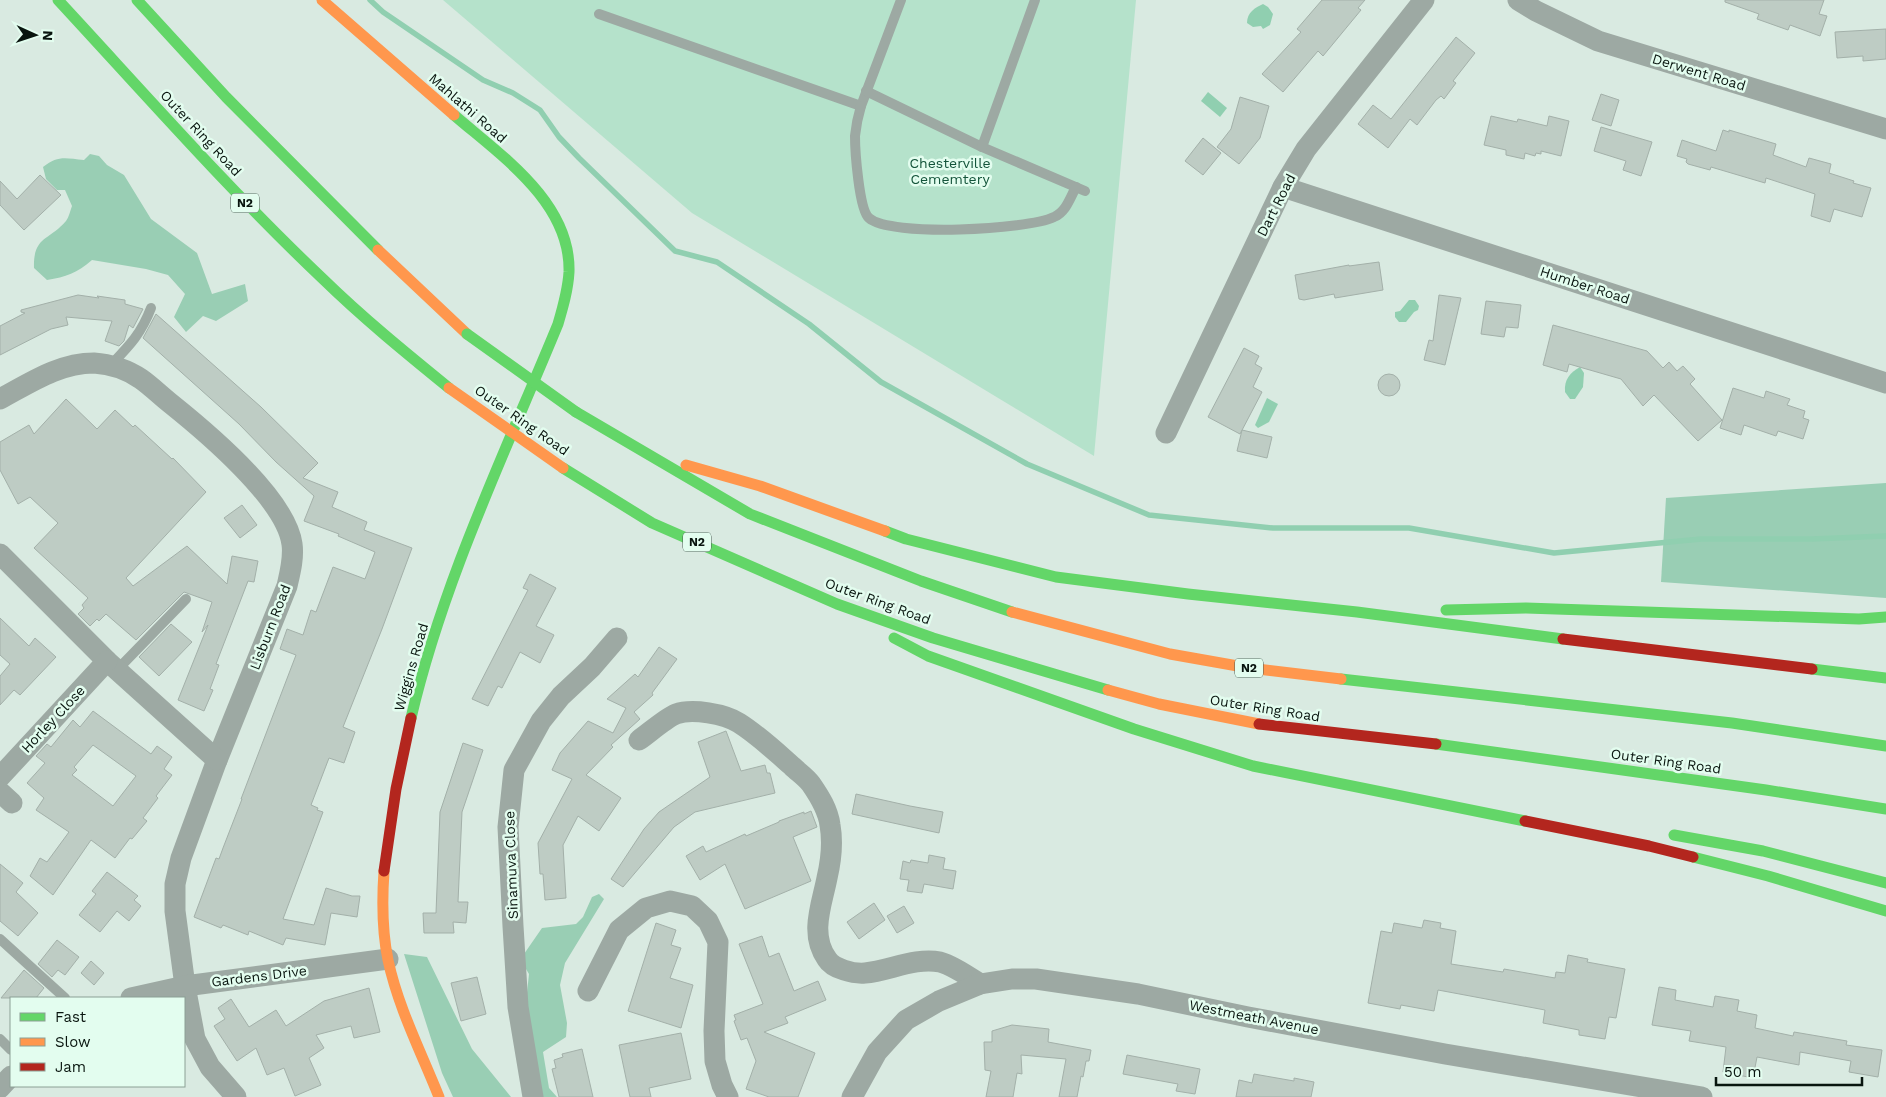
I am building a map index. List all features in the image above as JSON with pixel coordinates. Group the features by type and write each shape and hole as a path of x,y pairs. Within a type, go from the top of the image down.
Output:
{"main road":[{"name":"Outer Ring Road","path":"58,0 235,192 295,252 386,335 449,388 563,468 652,523 837,604 934,638 1051,674 1159,704 1257,724 1467,748 1766,790 1886,809"},
{"name":"N2","path":"137,0 226,98 349,222 468,334 576,412 750,514 903,574 1026,617 1170,654 1249,668 1732,723 1886,746"},
{"name":"Mahlathi Road","path":"322,0 524,176 546,202 562,233 569,258"},
{"name":"Wiggins Road","path":"439,1097 402,1006 388,959 384,919 384,870 391,814 405,742 427,659 450,590 558,324 568,288 569,258"},
{"path":"647,454 760,486 906,539 1056,577 1188,594 1357,612 1886,678"},
{"path":"837,604 928,656 1134,729 1252,766 1649,846 1768,876 1886,911"},
{"path":"1357,612 1526,608 1859,619 1886,617"},
{"path":"1423,800 1585,821"},
{"path":"1661,833 1763,851 1886,883"}],"street":[{"name":"Dart Road","path":"1166,433 1283,187 1306,149 1424,0"},
{"name":"Derwent Road","path":"1518,0 1536,11 1598,41 1886,129"},
{"name":"Humber Road","path":"1283,187 1886,384"},
{"name":"Lisburn Road","path":"0,400 51,371 87,364 96,363 119,368 140,378 196,424 248,474 280,514 292,544 292,567 288,586 217,760 181,858 175,884 175,911 185,986 195,1039 210,1067 236,1097"},
{"path":"0,554 112,666 217,760"},
{"name":"Sinamuva Close","path":"533,1097 518,1007 513,926 508,828 514,770 541,720 561,696 592,667 617,638"},
{"name":"Horley Close","path":"0,777 112,666"},
{"path":"639,740 677,714 697,712 714,714 738,722 772,748 810,782 825,805 830,824 831,845 828,877 818,917 820,942 827,960 837,967 864,973 918,962 940,962 958,970 980,984"},
{"path":"588,991 619,930 646,908 670,901 692,906 708,920 718,942 714,1031 715,1061 722,1085 728,1097"},
{"name":"Gardens Drive","path":"136,997 185,986 388,959"},
{"name":"Westmeath Avenue","path":"852,1097 877,1052 906,1020 939,1001 980,984 1012,979 1036,979 1138,994 1445,1054 1702,1097"},
{"path":"0,1088 10,1077"}],"lane":[{"path":"866,91 982,147 1080,189 1062,212 1054,218 1033,224 992,229 956,230 891,226 869,219 865,214 861,200 855,137 866,91 901,0"},
{"path":"982,147 1036,0"},
{"path":"599,14 861,106"},
{"path":"110,366 135,340 144,327 151,308"},
{"path":"112,666 186,599"},
{"path":"0,939 64,997"},
{"path":"0,1040 10,1049"}],"green space":[{"name":"Chesterville Cememtery","path":"443,0 1136,0 1094,456 692,213"}],"shaded area":[{"path":"1263,4 1273,14 1270,25 1263,29 1261,26 1253,27 1247,23 1248,16 1254,9"},
{"path":"1208,92 1227,108 1220,117 1201,101"},
{"path":"90,154 99,156 107,165 124,175 151,219 197,253 212,294 245,284 248,301 216,321 203,316 186,332 174,317 185,294 168,275 146,269 92,260 71,274 47,280 34,268 34,258 39,244 66,221 72,206 65,190 57,190 46,179 43,167 58,159 84,160"},
{"path":"1409,300 1415,300 1419,306 1418,310 1406,322 1399,322 1395,317 1395,312 1400,311"},
{"path":"1580,367 1584,373 1583,387 1575,399 1570,399 1565,392 1566,383 1571,374"},
{"path":"1267,398 1278,404 1269,422 1258,428 1255,425"},
{"path":"1886,483 1886,598 1661,582 1666,498"},
{"path":"599,894 604,899 565,963 560,985 567,1023 566,1037 543,1052 549,1088 557,1097 543,1097 526,1002 529,974 523,964 524,954 542,928 576,924 583,917 592,897"},
{"path":"404,954 427,957 472,1049 511,1097 453,1097 442,1073"}],"building":[{"path":"1322,0 1365,0 1358,8 1361,10 1323,56 1318,51 1283,92 1262,74 1301,32 1297,29"},
{"path":"1725,0 1824,0 1819,14 1827,16 1820,36 1790,25 1788,30 1757,19 1759,14 1725,2"},
{"path":"1886,29 1886,59 1863,61 1863,56 1837,58 1835,32"},
{"path":"1456,37 1475,53 1453,81 1456,83 1444,99 1441,96 1436,100 1417,125 1410,119 1388,148 1358,124 1373,105 1391,119"},
{"path":"1601,94 1619,100 1611,126 1592,120"},
{"path":"1240,97 1269,106 1260,138 1239,164 1217,147 1231,129"},
{"path":"1491,116 1517,122 1518,119 1547,126 1549,116 1569,121 1561,156 1541,151 1541,154 1536,153 1535,156 1525,153 1524,159 1506,155 1506,150 1484,145"},
{"path":"1601,127 1652,142 1641,176 1623,170 1626,161 1594,151"},
{"path":"1723,130 1729,132 1729,130 1776,144 1773,155 1806,167 1809,158 1831,164 1829,173 1871,188 1862,217 1834,209 1830,222 1811,216 1815,194 1766,178 1765,183 1711,167 1710,170 1688,164 1686,162 1687,159 1677,156 1682,140 1716,151"},
{"path":"1203,138 1221,153 1203,175 1185,161"},
{"path":"40,175 61,195 24,230 0,205 0,181 17,199"},
{"path":"1379,262 1383,290 1335,298 1334,294 1304,300 1299,299 1295,275 1349,265"},
{"path":"78,295 125,300 125,304 143,309 133,328 129,325 124,341 119,346 105,341 112,321 66,317 68,325 51,329 0,355 0,326 25,313 21,312 21,310"},
{"path":"1439,295 1461,298 1445,365 1424,360 1429,340 1433,341"},
{"path":"1486,301 1521,305 1518,328 1506,327 1504,337 1481,334"},
{"path":"156,314 261,407 318,463 303,478 338,492 332,507 367,522 364,530 412,548 343,727 355,732 344,763 329,758 311,805 323,812 283,919 314,925 326,888 352,896 360,896 357,917 331,913 325,945 286,938 283,945 249,931 248,935 223,925 221,928 194,917 216,858 219,859 296,655 280,649 287,629 303,635 311,610 316,612 333,567 365,579 375,552 338,536 339,534 304,521 314,496 276,462 239,424 143,338"},
{"path":"1553,325 1647,351 1663,368 1669,362 1677,371 1683,366 1695,379 1690,384 1722,420 1698,441 1654,395 1643,406 1621,379 1569,364 1567,372 1543,365"},
{"path":"1244,348 1259,356 1255,364 1262,368 1253,387 1262,392 1240,434 1208,417"},
{"path":"1389,374 1397,377 1400,385 1397,393 1389,396 1381,393 1378,385 1381,377"},
{"path":"1733,388 1764,398 1766,391 1790,399 1787,405 1805,411 1803,418 1809,420 1803,439 1778,431 1776,436 1744,425 1741,435 1720,428"},
{"path":"66,399 97,429 115,410 133,427 135,425 173,458 206,492 126,578 133,586 187,546 227,584 232,556 258,561 254,582 248,581 216,664 219,665 210,689 213,690 204,711 178,700 208,625 202,632 212,602 184,592 136,640 106,614 90,626 78,614 84,608 82,605 88,598 34,548 58,523 30,497 18,504 0,470 0,442 29,425 34,434"},
{"path":"1242,430 1272,437 1267,458 1237,451"},
{"path":"242,505 257,525 240,538 224,518"},
{"path":"530,574 556,588 536,626 554,635 540,663 520,652 502,688 498,686 488,706 472,699 528,590 523,588"},
{"path":"0,618 29,646 35,638 56,657 20,695 14,690 0,705 0,676 10,664 0,655"},
{"path":"171,624 192,642 159,676 139,657"},
{"path":"659,647 677,659 652,693 653,695 634,712 640,719 611,745 613,747 586,775 621,798 599,831 578,816 563,845 566,898 545,900 543,874 540,874 538,843 572,779 552,770 560,753 588,721 613,733 626,708 607,699 635,674 638,677"},
{"path":"93,711 151,754 157,746 172,757 164,769 172,775 156,796 158,798 143,818 147,821 132,839 130,838 115,858 91,840 53,895 30,876 40,858 47,862 69,832 36,810 44,798 27,783 45,763 36,756 47,744 51,747 73,720 80,727","holes":["93,745 136,776 113,806 72,775 77,770 74,767"]},
{"path":"726,731 741,771 765,765 767,773 770,773 775,793 695,812 674,827 623,887 611,879 644,829 659,812 710,777 698,742"},
{"path":"463,743 483,750 462,812 458,902 468,902 466,923 453,922 454,933 424,933 423,913 436,913 440,812"},
{"path":"856,794 943,812 939,833 852,814"},
{"path":"811,811 817,827 793,837 811,881 745,909 725,864 700,880 686,856 703,846 706,852 745,834 746,836 779,821"},
{"path":"929,855 945,858 943,869 956,871 953,889 924,884 922,893 907,891 909,880 900,879 903,861 910,863 911,860 928,863"},
{"path":"0,864 23,883 16,892 38,913 18,936 0,921"},
{"path":"107,872 138,896 134,900 141,906 129,921 117,911 100,932 79,915 96,894 92,891"},
{"path":"874,903 885,920 859,939 847,922"},
{"path":"904,906 914,923 897,933 887,916"},
{"path":"1424,920 1441,923 1440,928 1456,931 1451,964 1503,972 1504,969 1555,978 1556,972 1565,973 1568,955 1588,959 1587,962 1625,969 1616,1018 1609,1017 1605,1039 1579,1035 1579,1030 1543,1023 1545,1010 1438,990 1434,1011 1401,1005 1400,1009 1368,1003 1381,931 1392,933 1394,923 1422,928"},
{"path":"656,923 676,930 671,945 681,948 670,978 693,985 681,1028 628,1011"},
{"path":"762,936 769,957 779,953 794,991 818,981 826,1000 785,1017 788,1023 764,1032 815,1053 798,1097 769,1097 746,1089 756,1061 747,1038 741,1040 734,1021 736,1020 734,1015 763,1004 739,944"},
{"path":"57,940 79,957 65,975 58,970 52,977 38,964"},
{"path":"91,961 104,973 94,985 81,973"},
{"path":"24,970 44,988 37,997 1,998"},
{"path":"477,977 486,1014 461,1021 451,983"},
{"path":"1659,987 1676,990 1675,1000 1713,1007 1715,996 1739,1000 1737,1011 1757,1015 1755,1028 1793,1036 1794,1032 1847,1041 1846,1045 1882,1050 1878,1077 1849,1072 1851,1061 1800,1052 1799,1065 1757,1057 1753,1078 1723,1072 1726,1047 1689,1041 1691,1031 1652,1025"},
{"path":"369,988 380,1032 354,1038 351,1026 316,1035 324,1048 309,1058 321,1085 295,1096 284,1068 267,1075 256,1048 237,1061 214,1026 225,1019 218,1008 231,999 249,1027 276,1010 286,1026 324,1001"},
{"path":"1012,1025 1049,1029 1048,1042 1091,1050 1089,1061 1086,1061 1083,1077 1081,1076 1077,1097 1059,1097 1066,1059 1021,1055 1022,1074 1017,1073 1013,1097 986,1097 991,1071 985,1070 984,1042 992,1042 992,1031"},
{"path":"681,1033 691,1079 649,1088 651,1097 630,1097 619,1045"},
{"path":"582,1049 593,1097 559,1097 552,1069 556,1068 554,1060 563,1057 562,1054"},
{"path":"1127,1055 1200,1069 1195,1094 1176,1091 1178,1084 1123,1074"},
{"path":"1254,1074 1294,1081 1294,1078 1314,1082 1311,1097 1236,1097 1239,1080 1252,1083"}],"waterway":[{"path":"370,0 383,12 483,80 513,93 540,110 559,137 579,158 675,251 717,262 809,324 881,382 1027,464 1149,515 1273,528 1409,528 1554,553 1701,539 1812,539 1886,536"}],"traffic: fast":[{"path":"58,0 188,142 288,246 369,321 449,388"},
{"path":"137,0 226,97 378,250"},
{"path":"411,718 424,667 458,567 558,324 569,272 567,247 558,224 546,202 530,182 511,164 454,115"},
{"path":"467,334 576,412"},
{"path":"576,412 750,514 921,581 1012,612"},
{"path":"563,468 652,523 837,604 933,638 1108,690"},
{"path":"885,531 906,539 1056,577 1188,594 1357,612 1563,639"},
{"path":"1446,610 1526,608 1859,619 1886,617"},
{"path":"894,638 928,656 1134,729 1253,766 1525,821"},
{"path":"1812,669 1886,678"},
{"path":"1341,679 1732,723 1886,746"},
{"path":"1436,744 1766,790 1886,809"},
{"path":"1674,835 1763,851 1886,883"},
{"path":"1693,857 1768,876 1886,911"}],"traffic: slow":[{"path":"322,0 454,115"},
{"path":"378,250 467,334"},
{"path":"449,388 563,468"},
{"path":"686,465 760,486 885,531"},
{"path":"1012,612 1170,654 1249,668 1341,679"},
{"path":"1108,690 1159,704 1259,724"},
{"path":"384,871 383,916 392,978 439,1097"}],"traffic: jam":[{"path":"1563,639 1812,669"},
{"path":"384,871 396,789 411,718"},
{"path":"1259,724 1436,744"},
{"path":"1525,821 1649,846 1693,857"}]}
